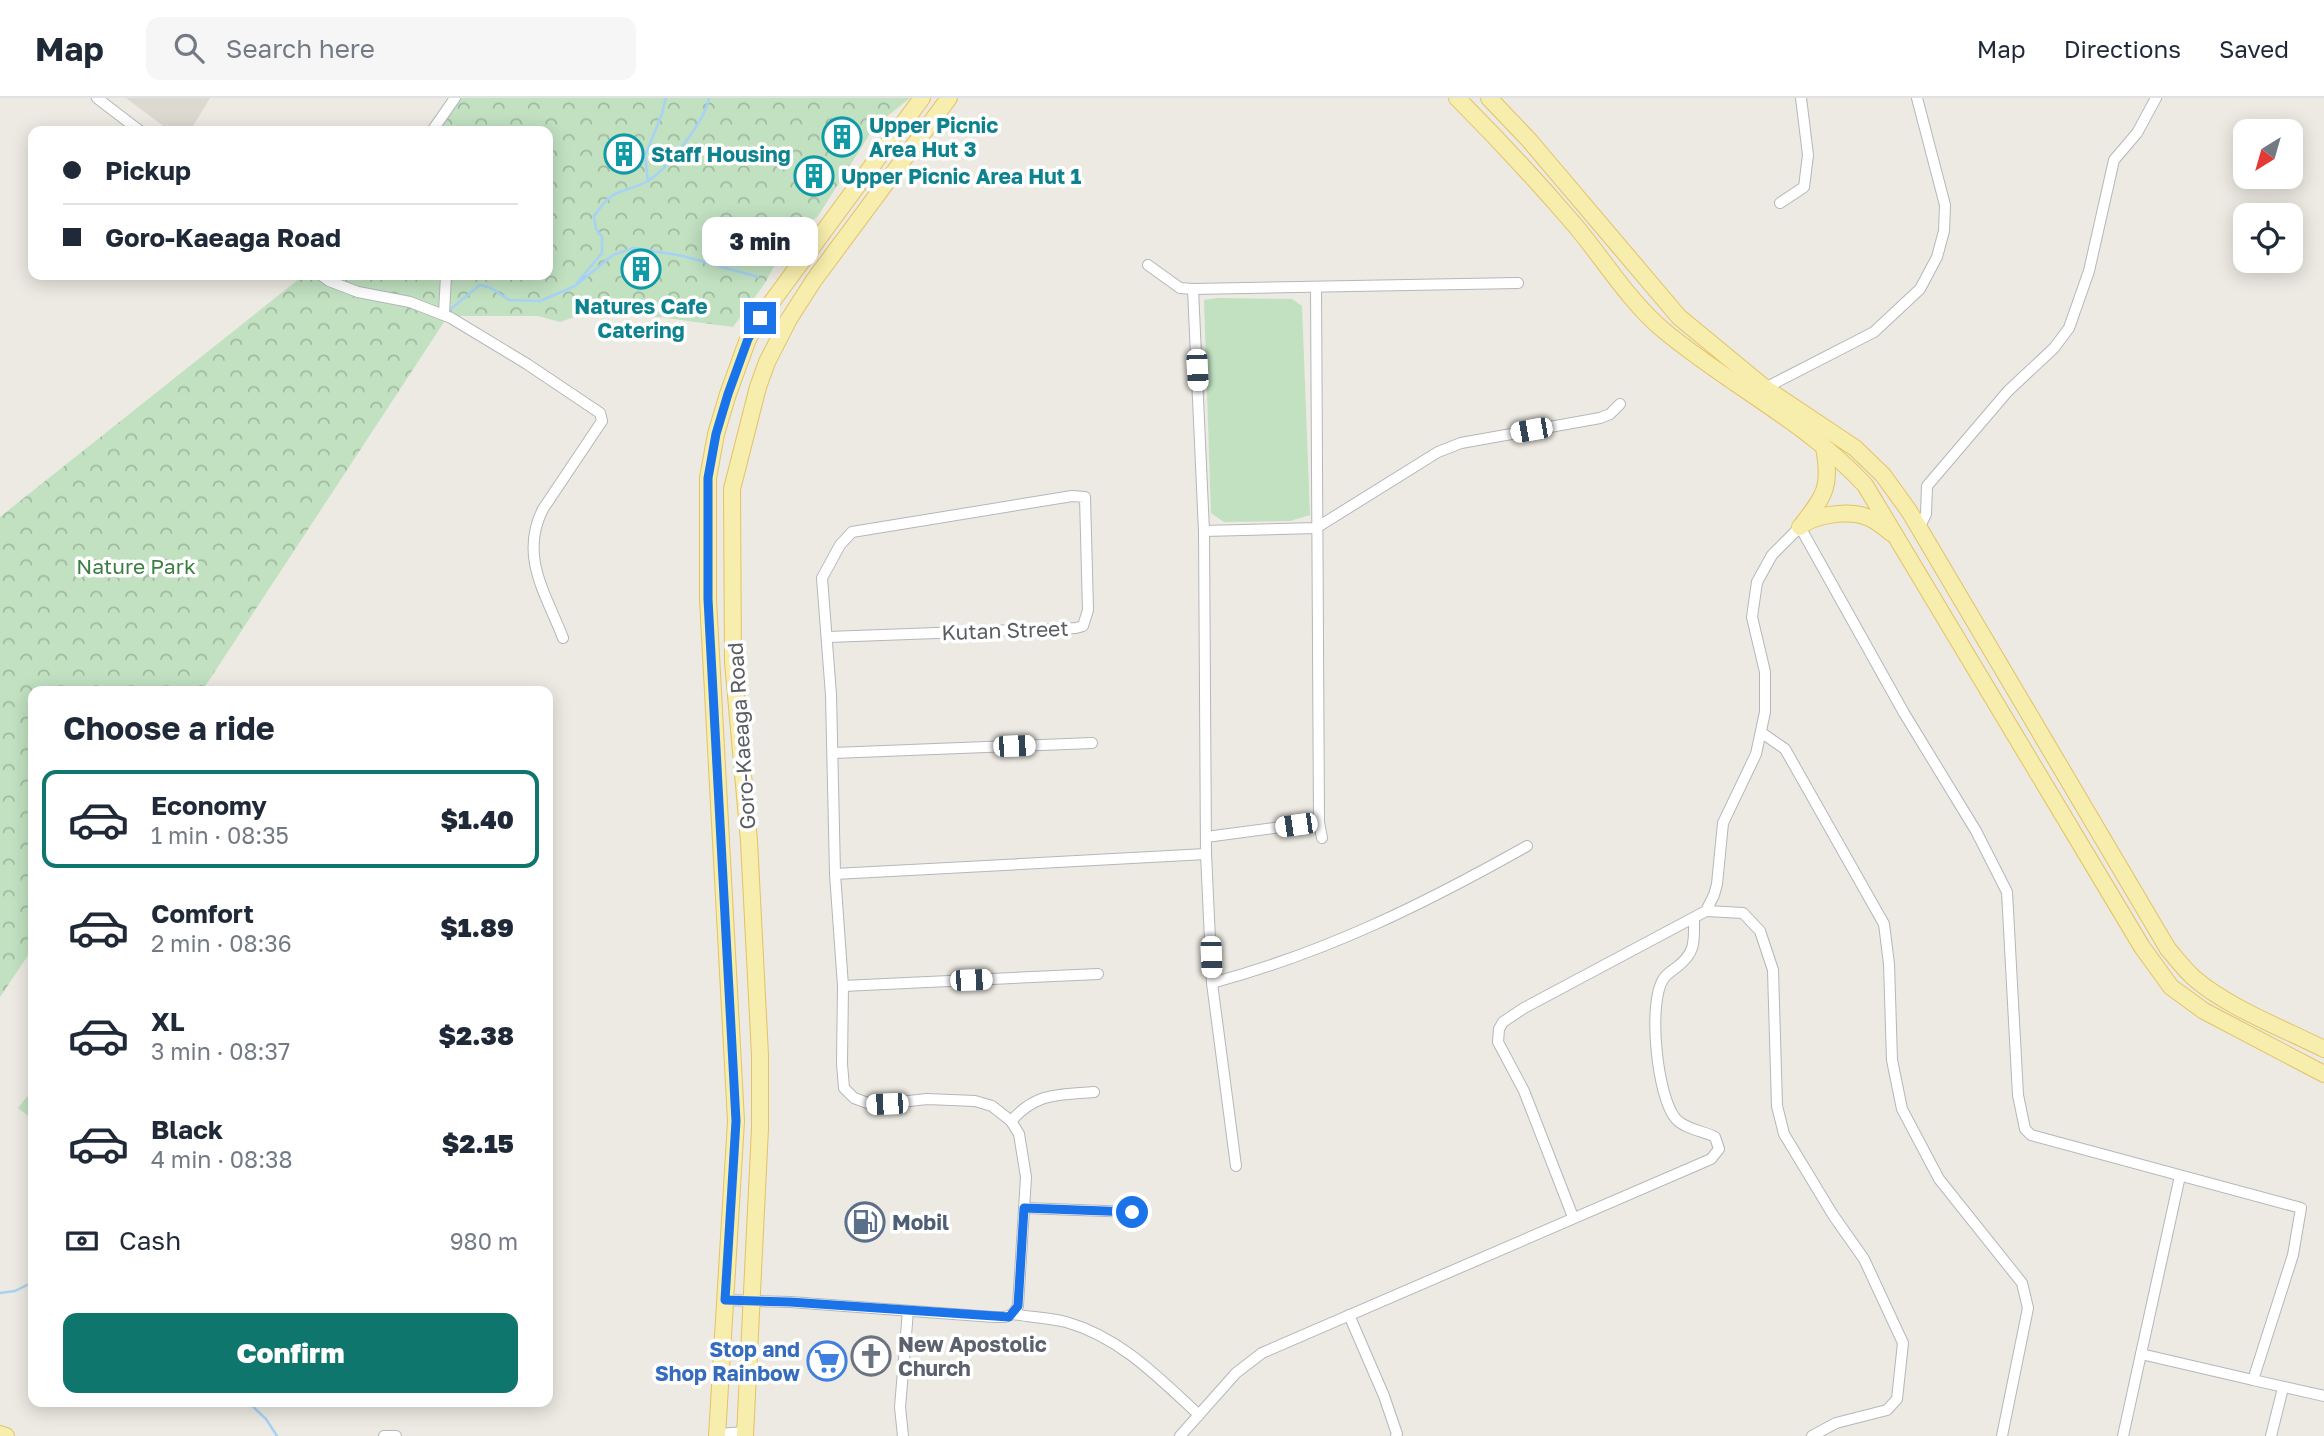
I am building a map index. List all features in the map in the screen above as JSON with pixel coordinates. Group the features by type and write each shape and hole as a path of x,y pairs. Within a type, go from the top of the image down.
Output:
{"main road":[{"name":"Goro-Kaeaga Road","path":"717,1435 736,1121 708,599 708,478 716,434 748,339 760,318 922,98"},
{"name":"Goro-Kaeaga Road","path":"745,1434 760,1128 760,1055 749,841 733,662 732,489 758,387 789,319 814,280 949,98"},
{"path":"1457,98 1573,223 1632,297 1661,328 1824,447 1865,485 2142,947 2171,987 2204,1011 2324,1074"},
{"path":"1489,98 1529,140 1669,306 1766,388 1868,460 1883,475 1919,528 2168,949 2192,976 2212,992 2324,1049"},
{"path":"1800,527 1826,488 1829,473 1824,447"},
{"path":"1800,527 1809,520 1855,514 1876,521 1898,539"},
{"path":"0,1434 6,1436"}],"street":[{"path":"97,98 133,126"},
{"path":"435,126 455,98"},
{"path":"1780,203 1804,187 1808,155 1801,98"},
{"path":"1766,388 1874,332 1920,289 1937,257 1944,231 1945,205 1917,98"},
{"path":"1919,528 1926,514 1927,486 2008,391 2054,348 2069,328 2089,271 2114,160 2137,133 2157,98"},
{"path":"1148,265 1180,288 1193,289 1518,283"},
{"path":"327,280 358,292 410,302 444,314 527,364 602,416 602,421 536,523 534,567 563,638"},
{"path":"444,314 446,280"},
{"path":"1316,288 1316,528 1321,838"},
{"path":"1193,289 1204,531 1206,854 1212,983 1236,1166"},
{"path":"1204,531 1316,528 1450,447 1600,418 1620,404"},
{"name":"Kutan Street","path":"1072,496 1085,497 1088,610 1083,626 828,637 822,578 840,545 852,532 1072,496"},
{"path":"1573,1217 1524,1091 1498,1042 1499,1029 1503,1022 1524,1008 1706,911 1717,884 1723,823 1756,754 1762,733 1767,690 1752,617 1753,599 1763,568 1800,527 1904,713 1976,831 2007,892 2018,1095 2025,1129 2031,1135 2301,1208 2293,1255 2253,1380"},
{"path":"725,1300 790,1302 994,1317 1009,1317 1018,1306 1025,1163 1019,1134 1011,1121 992,1107 975,1101 927,1099 873,1105 850,1096 844,1088 843,986 835,874 828,637"},
{"path":"1762,733 1785,749 1884,924 1889,964 1892,1060 1902,1109 1939,1179 2022,1283 2028,1308 2002,1436"},
{"path":"832,753 1092,743"},
{"path":"1206,837 1319,822"},
{"path":"1212,983 1286,961 1357,934 1441,894 1527,846"},
{"path":"835,874 1206,854"},
{"path":"1706,911 1743,914 1760,931 1773,970 1777,1107 1784,1134 1832,1215 1864,1258 1903,1343 1897,1399 1887,1410 1836,1423 1812,1436"},
{"path":"1180,1436 1236,1373 1262,1353 1711,1159 1719,1149 1715,1137 1685,1126 1676,1119 1665,1098 1657,1045 1657,998 1664,978 1680,965 1693,949 1694,919"},
{"path":"843,986 1098,974"},
{"path":"1011,1121 1025,1106 1046,1096 1094,1092"},
{"path":"2123,1436 2180,1176"},
{"path":"1024,1208 1132,1212"},
{"path":"904,1436 900,1407 908,1311"},
{"path":"1013,1314 1064,1322 1111,1340 1147,1366 1199,1415"},
{"path":"1349,1315 1384,1396 1396,1436"},
{"path":"2141,1354 2324,1396"},
{"path":"2270,1436 2283,1388"},
{"path":"717,1435 745,1434"},
{"path":"384,1436 396,1436"}],"shaded area":[{"path":"126,98 210,98 193,126 163,126"}],"green space":[{"name":"Nature Park","path":"448,98 910,98 875,126 818,216 787,242 765,283 733,327 659,317 586,313 560,322 538,316 448,316 205,686 28,686 28,955 0,997 0,517 298,280 553,280 553,126 428,126"},
{"path":"1292,299 1302,306 1310,515 1290,521 1224,522 1211,513 1204,300"},
{"path":"28,1095 28,1116 18,1108"}],"waterway":[{"path":"648,181 645,156 666,98"},
{"path":"577,283 602,253 602,237 596,229 594,216 613,195 648,181 665,166 701,119 709,98"},
{"path":"447,312 480,285 491,288 509,300 540,301 575,286 613,255 634,248 683,256 758,277"},
{"path":"0,1293 15,1291 28,1284"},
{"path":"253,1407 266,1419 277,1436"}],"place":[{"name":"Upper Picnic Area Hut 3","path":"842,137"},
{"name":"Staff Housing","path":"624,154"},
{"name":"Upper Picnic Area Hut 1","path":"814,176"},
{"name":"Natures Cafe Catering","path":"641,269"},
{"name":"Mobil","path":"865,1222"},
{"name":"New Apostolic Church","path":"871,1356"},
{"name":"Stop and Shop Rainbow","path":"827,1361"}],"route":[{"path":"760,318 748,339 728,394 716,434 708,478 708,599 736,1121 725,1300 1009,1317 1018,1306 1024,1208 1132,1212"}]}
